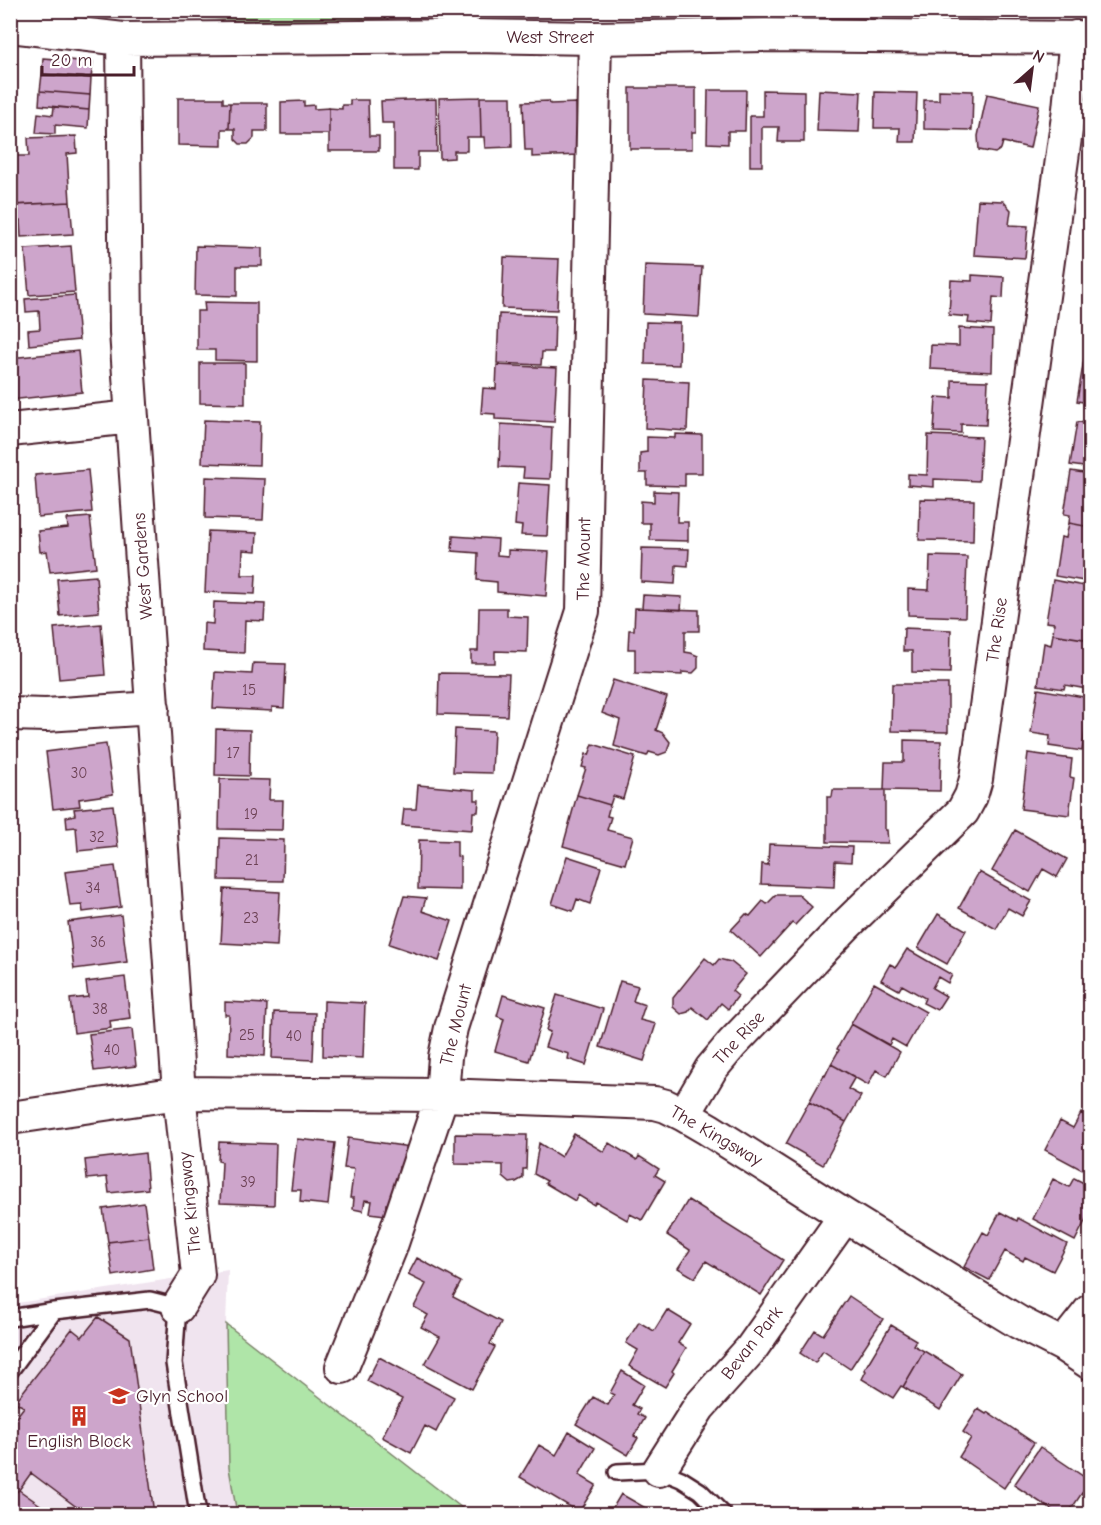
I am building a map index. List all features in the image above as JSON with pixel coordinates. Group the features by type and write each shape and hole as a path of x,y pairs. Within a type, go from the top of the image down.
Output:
{"street":[{"name":"West Street","path":"10,26 123,39 469,23 595,38 764,34 866,23 1083,37"},
{"name":"The Rise","path":"684,1115 711,1069 732,1044 847,924 963,811 971,796 976,779 1005,578 1069,109 1083,37"},
{"name":"The Mount","path":"342,1367 390,1249 442,1095 445,1057 451,1029 583,611 595,38"},
{"name":"West Gardens","path":"123,39 126,332 179,1093"},
{"path":"10,430 132,417"},
{"path":"10,714 46,715 153,708"},
{"name":"The Kingsway","path":"178,1307 198,1275 179,1093"},
{"name":"The Kingsway","path":"10,1118 179,1093 442,1095 655,1103 684,1115 1018,1322 1090,1363"},
{"name":"Bevan Park","path":"659,1470 699,1407 751,1349 845,1216"},
{"path":"1063,1346 1090,1311"}],"lane":[{"path":"10,1318 150,1300 178,1307 174,1363 198,1515"},
{"path":"10,1371 54,1311"},
{"path":"617,1472 659,1470 681,1479 700,1491 723,1515"}],"shaded area":[{"name":"Glyn School","path":"228,1270 226,1324 229,1468 237,1514 11,1514 11,1304"}],"green space":[{"path":"491,10 491,13 343,20 226,19 96,11"},
{"path":"226,1324 462,1508 456,1514 237,1514 229,1468"}],"building":[{"path":"43,58 93,62 91,78 42,74"},
{"path":"42,74 91,78 90,95 40,91"},
{"path":"630,88 696,88 696,132 692,132 692,149 630,149"},
{"path":"708,90 746,90 745,131 728,131 728,144 707,143"},
{"path":"763,90 804,91 804,142 778,142 779,127 762,127 762,166 750,166 750,116 763,116"},
{"path":"819,90 861,92 859,132 817,131"},
{"path":"939,90 973,91 972,130 924,129 924,100 939,100"},
{"path":"40,91 90,95 89,110 39,105"},
{"path":"875,92 917,93 915,142 899,142 900,128 874,128"},
{"path":"987,94 1039,105 1030,148 1003,142 1001,149 995,153 979,150 978,136"},
{"path":"480,97 481,137 467,137 467,151 454,151 454,158 440,159 439,98"},
{"path":"480,97 511,97 512,147 485,148 484,137 481,137"},
{"path":"178,98 223,98 223,103 230,103 229,129 222,129 222,146 178,145"},
{"path":"436,99 437,152 418,152 418,170 394,170 394,123 382,123 381,101"},
{"path":"350,100 368,100 369,136 379,136 379,151 329,151 329,108 342,109 342,105 350,105"},
{"path":"304,101 304,106 314,105 314,109 329,108 329,134 281,134 281,102"},
{"path":"549,101 550,104 576,103 578,155 532,157 532,150 525,150 523,102"},
{"path":"230,103 267,103 267,131 254,131 254,138 248,144 240,144 235,139 235,129 229,129"},
{"path":"54,107 89,110 88,128 55,125 55,134 36,133 38,113 53,115"},
{"path":"76,136 77,153 67,154 70,202 10,205 10,187 17,187 15,156 29,156 28,138"},
{"path":"978,200 1003,201 1011,210 1009,225 1028,226 1025,258 974,255"},
{"path":"70,202 73,234 21,237 16,205"},
{"path":"71,246 75,292 29,295 25,249"},
{"path":"196,246 262,248 262,266 237,266 237,296 195,295"},
{"path":"504,257 559,259 557,310 502,308"},
{"path":"645,265 702,267 699,317 643,314"},
{"path":"972,275 1004,277 1003,298 993,297 991,325 968,323 969,317 949,315 951,280 972,281"},
{"path":"75,295 79,340 29,345 28,330 40,329 39,311 26,312 25,299"},
{"path":"204,302 257,303 257,361 215,360 215,350 197,350 197,311 205,311"},
{"path":"499,314 555,316 554,352 542,352 541,365 497,363"},
{"path":"646,322 680,323 679,365 645,364"},
{"path":"959,328 993,330 992,372 930,369 931,345 959,346"},
{"path":"78,351 82,392 10,400 10,358"},
{"path":"1084,359 1090,360 1090,403 1077,401"},
{"path":"200,363 245,363 245,404 200,403"},
{"path":"497,365 557,368 554,422 495,419 495,414 481,413 483,388 496,389"},
{"path":"647,380 689,382 687,431 645,428"},
{"path":"952,380 988,381 986,425 961,424 961,433 934,432 936,397 952,398"},
{"path":"1089,414 1090,468 1070,465 1077,422 1088,423"},
{"path":"204,420 260,422 259,465 202,463"},
{"path":"501,424 552,427 550,479 523,478 524,468 499,467"},
{"path":"675,434 702,435 702,473 685,473 685,486 647,485 647,473 640,473 640,453 647,452 647,437 675,438"},
{"path":"928,435 981,437 979,481 934,479 934,487 908,485 908,474 927,475"},
{"path":"88,470 92,512 38,517 35,475"},
{"path":"1071,471 1090,474 1090,527 1069,523 1070,515 1064,514"},
{"path":"206,477 265,479 263,520 205,518"},
{"path":"518,483 550,485 547,536 521,535 522,526 515,525"},
{"path":"654,491 678,492 677,522 688,522 688,541 650,540 650,523 641,523 641,501 654,502"},
{"path":"920,499 974,500 973,541 919,540"},
{"path":"90,517 96,567 50,572 47,551 40,552 38,531 68,528 67,519"},
{"path":"1069,523 1090,527 1090,582 1055,576 1061,537 1066,538"},
{"path":"208,531 257,533 256,551 243,550 242,575 256,575 255,594 205,592"},
{"path":"453,536 498,539 497,555 508,556 508,550 549,552 546,596 497,592 497,582 477,580 478,553 452,551"},
{"path":"642,548 689,549 688,566 676,565 675,584 641,582"},
{"path":"930,556 967,557 965,617 908,615 908,589 929,590"},
{"path":"96,576 99,612 60,616 57,579"},
{"path":"1053,580 1090,587 1090,640 1053,634 1054,623 1046,622"},
{"path":"643,595 682,597 681,610 642,608"},
{"path":"214,602 265,604 264,621 245,620 244,653 203,651 204,623 213,624"},
{"path":"479,608 507,608 507,616 528,617 527,652 495,651 495,663 471,663 471,651 478,651"},
{"path":"635,608 699,610 699,631 685,631 685,652 698,656 698,668 693,673 682,672 682,675 635,673 635,649 628,649 629,630 634,630"},
{"path":"101,624 105,675 59,679 54,628"},
{"path":"904,628 951,630 950,673 912,672 912,651 903,651"},
{"path":"1053,634 1090,640 1087,689 1065,685 1064,689 1038,685 1044,643 1051,645"},
{"path":"253,663 286,664 284,708 272,707 272,711 213,708 215,672 252,674"},
{"path":"439,673 509,674 507,716 438,714"},
{"path":"613,680 667,697 656,730 663,733 670,742 667,752 659,755 649,752 647,756 614,746 620,720 602,713"},
{"path":"892,684 948,684 948,732 891,731"},
{"path":"1038,689 1090,698 1082,751 1049,746 1050,736 1031,733"},
{"path":"216,729 250,730 249,776 215,775"},
{"path":"455,729 494,731 492,773 453,772"},
{"path":"904,740 941,741 940,791 884,790 885,762 904,762"},
{"path":"106,744 113,794 79,799 80,806 53,809 46,752"},
{"path":"593,744 635,757 623,799 613,796 610,805 577,795 586,768 582,767 586,754 589,755"},
{"path":"1028,753 1072,759 1070,777 1074,778 1069,815 1021,809"},
{"path":"220,779 270,780 269,800 283,800 282,830 219,829"},
{"path":"418,785 475,790 475,800 479,800 478,812 473,812 472,830 402,825 404,809 416,809"},
{"path":"833,790 885,790 885,830 887,830 888,843 827,842 827,797 832,797"},
{"path":"577,795 610,805 607,816 611,817 607,830 633,837 625,864 563,846"},
{"path":"113,805 118,847 78,851 76,827 67,828 66,817 75,815 74,809"},
{"path":"1015,830 1067,859 1057,877 1043,869 1030,892 992,871"},
{"path":"220,838 284,840 283,881 219,880"},
{"path":"419,840 457,841 457,856 460,857 460,890 418,889"},
{"path":"769,844 852,847 851,862 835,861 834,887 761,884 762,864 768,865"},
{"path":"567,856 601,867 590,904 577,899 573,911 552,904"},
{"path":"115,866 121,907 83,912 82,905 70,906 65,872"},
{"path":"979,872 1031,901 1022,916 1008,908 996,929 959,908"},
{"path":"224,889 280,892 277,946 221,943"},
{"path":"776,895 799,895 812,907 795,925 792,923 761,957 731,930 746,914 750,916 763,901 767,904"},
{"path":"404,896 426,898 422,911 452,921 439,961 389,944"},
{"path":"938,914 966,930 947,964 918,948"},
{"path":"121,915 127,962 74,969 68,922"},
{"path":"907,949 952,975 948,983 938,977 932,988 946,996 937,1010 923,1003 925,998 902,985 899,990 881,980 890,964 896,967"},
{"path":"705,958 714,965 719,959 731,962 746,974 732,991 738,996 728,1009 721,1003 708,1020 692,1007 688,1012 681,1014 673,1007 673,998"},
{"path":"125,977 130,1018 110,1021 111,1028 74,1033 70,999 88,997 86,982"},
{"path":"620,981 638,986 633,1001 645,1005 640,1020 656,1024 644,1061 600,1047"},
{"path":"874,983 926,1012 906,1047 892,1039 889,1045 851,1024"},
{"path":"503,995 545,1008 529,1061 495,1051 504,1019 497,1016"},
{"path":"557,995 603,1009 586,1065 568,1059 569,1054 545,1047 550,1032 546,1030"},
{"path":"324,1001 365,1003 363,1058 323,1056"},
{"path":"225,1002 267,1004 265,1056 228,1054 229,1015 225,1015"},
{"path":"274,1012 315,1013 313,1060 272,1058"},
{"path":"851,1024 900,1052 887,1076 876,1070 868,1085 831,1064"},
{"path":"132,1029 136,1066 94,1071 89,1034"},
{"path":"831,1064 855,1077 848,1089 861,1096 846,1122 809,1102"},
{"path":"809,1102 846,1122 823,1165 786,1144"},
{"path":"1081,1113 1090,1118 1090,1174 1045,1150 1060,1121 1073,1128"},
{"path":"455,1134 527,1135 526,1169 523,1169 523,1178 510,1183 503,1177 503,1165 455,1164"},
{"path":"574,1134 604,1152 609,1143 637,1160 639,1156 659,1169 655,1175 665,1181 642,1220 630,1214 627,1220 596,1202 594,1205 578,1195 575,1201 534,1174 539,1143 561,1157"},
{"path":"348,1138 410,1147 407,1169 399,1167 393,1206 386,1204 385,1215 370,1213 372,1201 365,1200 363,1211 353,1209 354,1198 350,1198 354,1169 344,1168"},
{"path":"297,1139 335,1143 328,1205 300,1202 301,1190 291,1190"},
{"path":"219,1142 276,1144 274,1205 220,1203 222,1162 218,1161"},
{"path":"145,1153 148,1189 109,1193 107,1177 87,1179 85,1160"},
{"path":"1074,1178 1090,1186 1090,1211 1075,1241 1033,1219 1053,1179 1069,1187"},
{"path":"688,1200 783,1260 761,1295 706,1261 695,1278 678,1268 690,1250 667,1235"},
{"path":"144,1203 149,1237 108,1242 103,1209"},
{"path":"1000,1212 1017,1221 1018,1218 1067,1244 1053,1271 1025,1257 1023,1261 1005,1251 989,1280 964,1267 983,1232 988,1235"},
{"path":"149,1237 153,1269 113,1276 108,1242"},
{"path":"417,1258 461,1282 453,1297 501,1322 490,1344 495,1347 472,1389 425,1364 440,1337 421,1327 428,1315 414,1307 426,1284 408,1275"},
{"path":"849,1296 883,1319 850,1369 823,1351 815,1363 800,1353 815,1330 823,1335"},
{"path":"667,1310 690,1324 678,1343 686,1348 665,1387 629,1366 638,1350 626,1343 639,1322 654,1331"},
{"name":"English Block","path":"98,1317 130,1338 154,1514 86,1514 31,1473 19,1490 10,1497 10,1425 24,1407 15,1402 72,1329 82,1337"},
{"path":"891,1325 916,1340 913,1345 924,1351 903,1387 901,1386 893,1398 862,1379 866,1371 864,1370"},
{"path":"924,1351 962,1374 940,1410 903,1387"},
{"path":"379,1357 454,1397 436,1432 425,1426 411,1453 382,1437 402,1399 367,1381"},
{"path":"622,1371 644,1385 632,1405 640,1409 637,1414 645,1418 634,1436 638,1438 628,1455 576,1424 593,1397 608,1405 614,1395 610,1393"},
{"path":"978,1409 986,1414 988,1412 1034,1443 1004,1488 959,1457 971,1438 963,1432"},
{"path":"569,1432 595,1448 579,1475 596,1485 579,1512 520,1477 539,1445 556,1455"},
{"path":"1040,1447 1090,1481 1068,1514 1058,1514 1014,1485"},
{"path":"19,1490 53,1514 10,1514 10,1497"},
{"path":"621,1494 656,1514 609,1514"}],"place":[{"name":"Glyn School","path":"119,1396"},
{"name":"English Block","path":"79,1416"}]}
